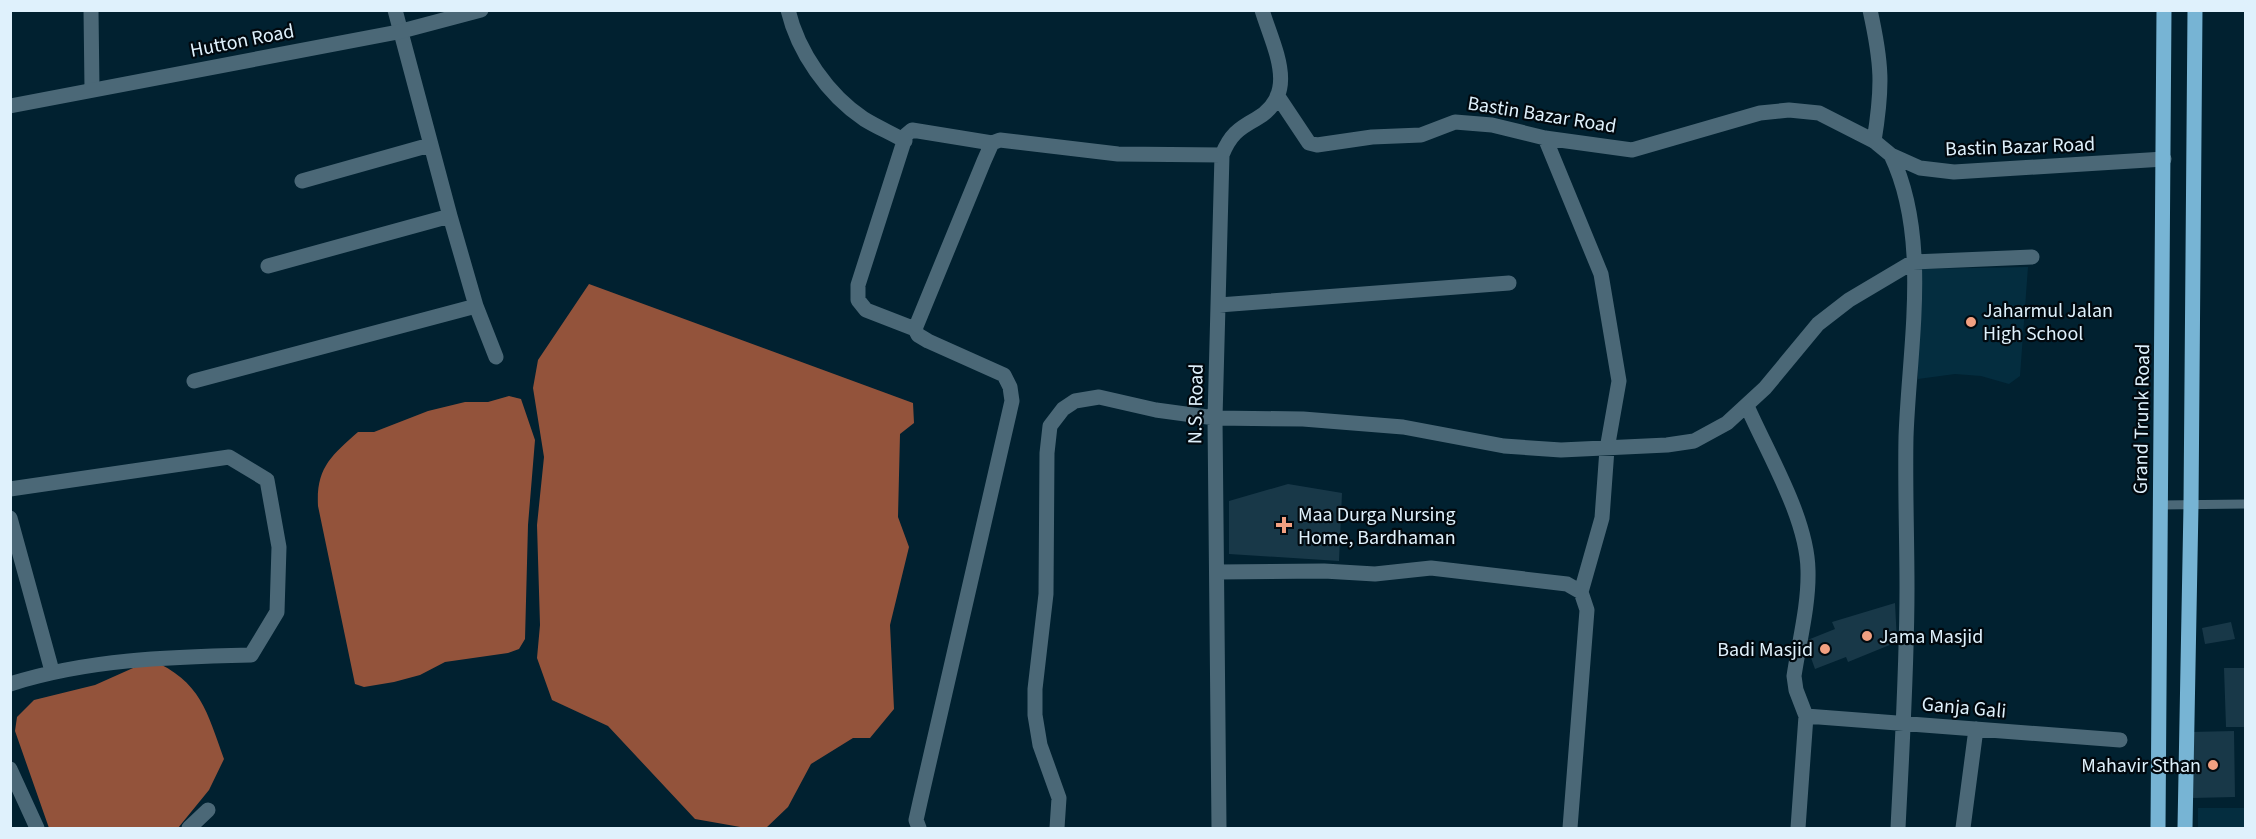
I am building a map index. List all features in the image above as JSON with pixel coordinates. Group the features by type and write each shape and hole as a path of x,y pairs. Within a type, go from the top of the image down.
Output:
{"main road":[{"name":"Grand Trunk Road","path":"2158,828 2164,10"},
{"path":"2185,828 2191,505 2194,10"}],"street":[{"path":"91,10 92,89"},
{"path":"395,10 398,32 476,306 496,357"},
{"name":"Hutton Road","path":"10,106 398,32 481,10"},
{"path":"788,10 806,53 827,86 864,119 905,141"},
{"path":"1262,10 1280,72 1279,98"},
{"path":"1870,10 1881,58 1882,79 1875,141"},
{"name":"Bastin Bazar Road","path":"1279,98 1309,143 1317,145 1371,137 1421,135 1455,122 1492,124 1545,138 1632,150 1760,112 1789,110 1820,113 1875,141 1891,155 1920,168 1954,172 2164,159"},
{"name":"N.S. Road","path":"1219,828 1215,418 1222,155 1228,139 1236,130 1267,112 1279,98"},
{"path":"919,828 916,820 1012,401 1010,387 1004,375 928,341 918,335 915,329 866,310 858,300 858,285 905,141 912,130 992,143 1000,140 1118,154 1222,155"},
{"path":"1545,138 1600,274 1619,381 1607,449 1602,518 1581,592 1587,610 1570,828"},
{"path":"915,329 992,143"},
{"path":"302,181 430,145"},
{"path":"1891,155 1908,198 1913,262 1912,340 1906,436 1907,588 1898,828"},
{"path":"268,266 450,216"},
{"path":"1057,828 1059,798 1040,745 1035,715 1035,689 1046,594 1047,453 1050,426 1063,409 1075,401 1099,397 1156,410 1215,418 1303,419 1403,427 1504,446 1561,450 1607,449 1694,441 1727,423 1747,406 1786,365 1818,324 1849,300 1913,262 2032,257"},
{"path":"1219,305 1509,284"},
{"path":"194,381 476,306"},
{"path":"1747,406 1791,503 1804,541 1808,570 1807,594 1794,676 1796,690 1806,716 1798,828"},
{"path":"10,489 229,457 267,480 279,547 277,612 250,655 137,658 52,671 10,684"},
{"path":"10,518 52,671"},
{"path":"1218,572 1324,571 1375,574 1431,568 1567,584 1581,592"},
{"name":"Ganja Gali","path":"1806,716 2120,740"},
{"path":"1963,828 1976,729"},
{"path":"10,769 37,828"},
{"path":"189,828 208,810"}],"lane":[{"path":"2161,505 2246,504"}],"shaded area":[{"name":"Jaharmul Jalan High School","path":"2028,267 2020,376 2009,384 1981,376 1955,374 1918,379 1918,269"},
{"path":"589,284 913,403 914,423 900,434 898,517 909,547 890,625 894,709 870,738 853,738 811,764 788,807 766,828 746,828 695,819 608,726 552,700 537,658 540,625 537,525 544,457 533,388 538,360"},
{"path":"509,396 521,399 535,440 528,525 525,639 519,649 508,653 445,662 420,675 394,682 364,687 355,684 318,506 320,482 327,464 358,432 374,432 428,411 465,402 488,402"},
{"path":"151,660 168,668 192,688 207,713 224,759 209,790 178,828 49,828 15,731 17,717 34,700 95,685"},
{"path":"2198,808 2245,808 2245,828 2198,828"}],"building":[{"path":"1288,484 1342,493 1339,561 1229,554 1229,501"},
{"name":"Jama Masjid","path":"1895,603 1897,642 1848,662 1846,657 1815,669 1805,641 1835,629 1832,622"},
{"path":"2231,622 2235,639 2205,644 2202,628"},
{"path":"2224,668 2246,668 2246,727 2226,727"},
{"name":"Mahavir Sthan","path":"2234,731 2235,797 2192,798 2190,732"}],"place":[{"name":"Jaharmul Jalan High School","path":"1971,322"},
{"name":"Maa Durga Nursing Home, Bardhaman","path":"1284,525"},
{"name":"Jama Masjid","path":"1867,636"},
{"name":"Badi Masjid","path":"1825,649"},
{"name":"Mahavir Sthan","path":"2213,765"}]}
